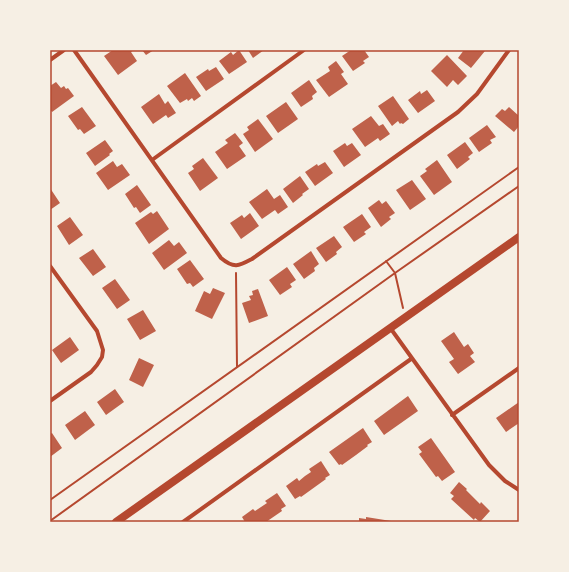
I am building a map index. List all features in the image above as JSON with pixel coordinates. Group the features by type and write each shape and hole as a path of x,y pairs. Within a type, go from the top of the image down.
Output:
{"main road":[{"path":"116,522 391,329 519,237"}],"street":[{"path":"50,60 64,50"},
{"path":"74,50 222,258 228,264 236,266 252,259 458,112 478,94 509,50"},
{"path":"152,160 304,50"},
{"path":"50,266 97,331 103,350 102,357 91,372 50,401"},
{"path":"391,329 411,359 492,469 505,481 519,490"},
{"path":"183,522 411,359"},
{"path":"452,415 519,368"}],"path":[{"path":"50,500 519,167"},
{"path":"50,521 395,273 519,186"},
{"path":"386,261 395,273 406,318"},
{"path":"236,266 237,367"}],"building":[{"path":"113,50 134,50 131,52 137,61 118,75 104,56"},
{"path":"142,50 154,50 146,55"},
{"path":"239,50 247,62 229,74 219,61 231,52 233,55"},
{"path":"248,50 264,50 253,58"},
{"path":"351,50 364,50 369,57 363,61 365,63 353,71 342,56"},
{"path":"464,50 485,51 471,68 458,58"},
{"path":"447,55 467,76 458,85 453,80 447,87 431,71"},
{"path":"336,61 344,72 341,74 348,84 329,97 316,80 330,71 328,67"},
{"path":"216,67 224,79 206,91 196,77 208,69 209,71"},
{"path":"185,73 201,96 194,101 192,98 188,101 187,99 180,103 167,86"},
{"path":"309,80 317,92 312,96 313,99 301,107 291,93"},
{"path":"56,82 61,88 64,86 66,89 68,88 74,96 52,112 50,109 50,86"},
{"path":"427,90 435,101 418,113 408,100 420,91 421,94"},
{"path":"159,94 165,104 168,101 176,113 168,118 166,115 153,124 141,107"},
{"path":"393,96 409,119 403,124 400,124 398,121 392,126 378,106"},
{"path":"286,102 298,119 278,133 266,116"},
{"path":"82,107 96,126 84,134 80,129 78,130 68,116"},
{"path":"509,107 519,116 519,126 514,132 495,116 502,109 505,111"},
{"path":"371,116 379,126 383,124 390,134 380,141 378,138 365,147 352,129"},
{"path":"258,119 273,139 255,152 243,134 249,130 247,127"},
{"path":"487,125 496,137 490,140 492,143 479,152 469,138"},
{"path":"235,133 243,143 239,146 246,156 227,169 215,152 228,143 225,140"},
{"path":"105,140 113,151 95,166 86,153"},
{"path":"465,142 473,153 468,157 470,159 457,169 447,155"},
{"path":"345,143 347,146 352,143 361,155 344,167 333,151"},
{"path":"203,158 218,178 200,191 188,173 194,169 192,166"},
{"path":"437,160 452,182 434,195 420,176 427,171 425,169"},
{"path":"113,161 117,167 122,164 130,175 108,190 96,173"},
{"path":"325,162 333,173 315,186 305,172 317,164 318,166"},
{"path":"300,176 309,189 293,203 283,189"},
{"path":"412,180 426,199 410,210 396,190"},
{"path":"137,185 151,205 140,213 136,207 134,208 125,194"},
{"path":"50,188 60,203 50,210"},
{"path":"267,189 274,199 280,195 288,207 278,214 275,210 262,219 249,202"},
{"path":"379,200 382,204 386,201 395,213 389,217 391,219 381,227 368,208"},
{"path":"157,211 169,229 149,244 135,223 151,212 153,214"},
{"path":"250,213 259,226 241,239 230,223 242,215 244,218"},
{"path":"362,214 371,227 364,232 366,234 354,242 343,227"},
{"path":"70,217 83,235 69,245 57,226"},
{"path":"334,236 342,247 336,252 337,254 326,262 316,248"},
{"path":"169,240 174,246 179,242 187,253 164,270 152,253"},
{"path":"93,249 106,267 93,276 79,258"},
{"path":"311,251 319,264 314,268 315,271 304,279 293,264"},
{"path":"190,260 204,279 193,287 190,283 187,284 177,269"},
{"path":"287,267 296,280 290,284 292,287 280,295 269,280"},
{"path":"115,279 130,300 117,309 102,288"},
{"path":"213,288 225,293 212,319 195,311 204,291 210,294"},
{"path":"258,289 268,316 249,323 242,303 251,300 249,296 253,295 252,291"},
{"path":"143,310 156,331 140,340 127,319"},
{"path":"454,332 464,347 468,344 474,353 470,356 475,362 458,374 449,362 454,359 441,341"},
{"path":"70,337 79,350 61,363 52,350"},
{"path":"139,358 154,365 143,387 129,380"},
{"path":"115,389 124,402 106,415 97,402"},
{"path":"408,396 418,411 384,435 374,421"},
{"path":"519,402 519,423 506,432 496,418"},
{"path":"85,411 95,425 75,440 65,425"},
{"path":"363,428 372,442 342,465 339,465 329,452"},
{"path":"52,433 62,448 50,457 50,434"},
{"path":"431,438 455,472 442,481 438,476 436,477 419,454 422,452 418,447"},
{"path":"321,461 330,475 301,497 300,496 295,499 286,486 297,478 299,481 311,472 309,469"},
{"path":"459,482 480,504 481,502 490,511 480,522 475,518 474,520 451,499 454,496 450,493"},
{"path":"277,493 286,506 281,509 282,511 266,522 245,522 242,517 253,509 255,511 267,503 265,501"},
{"path":"366,517 391,521 359,522 359,518 366,519"}]}
